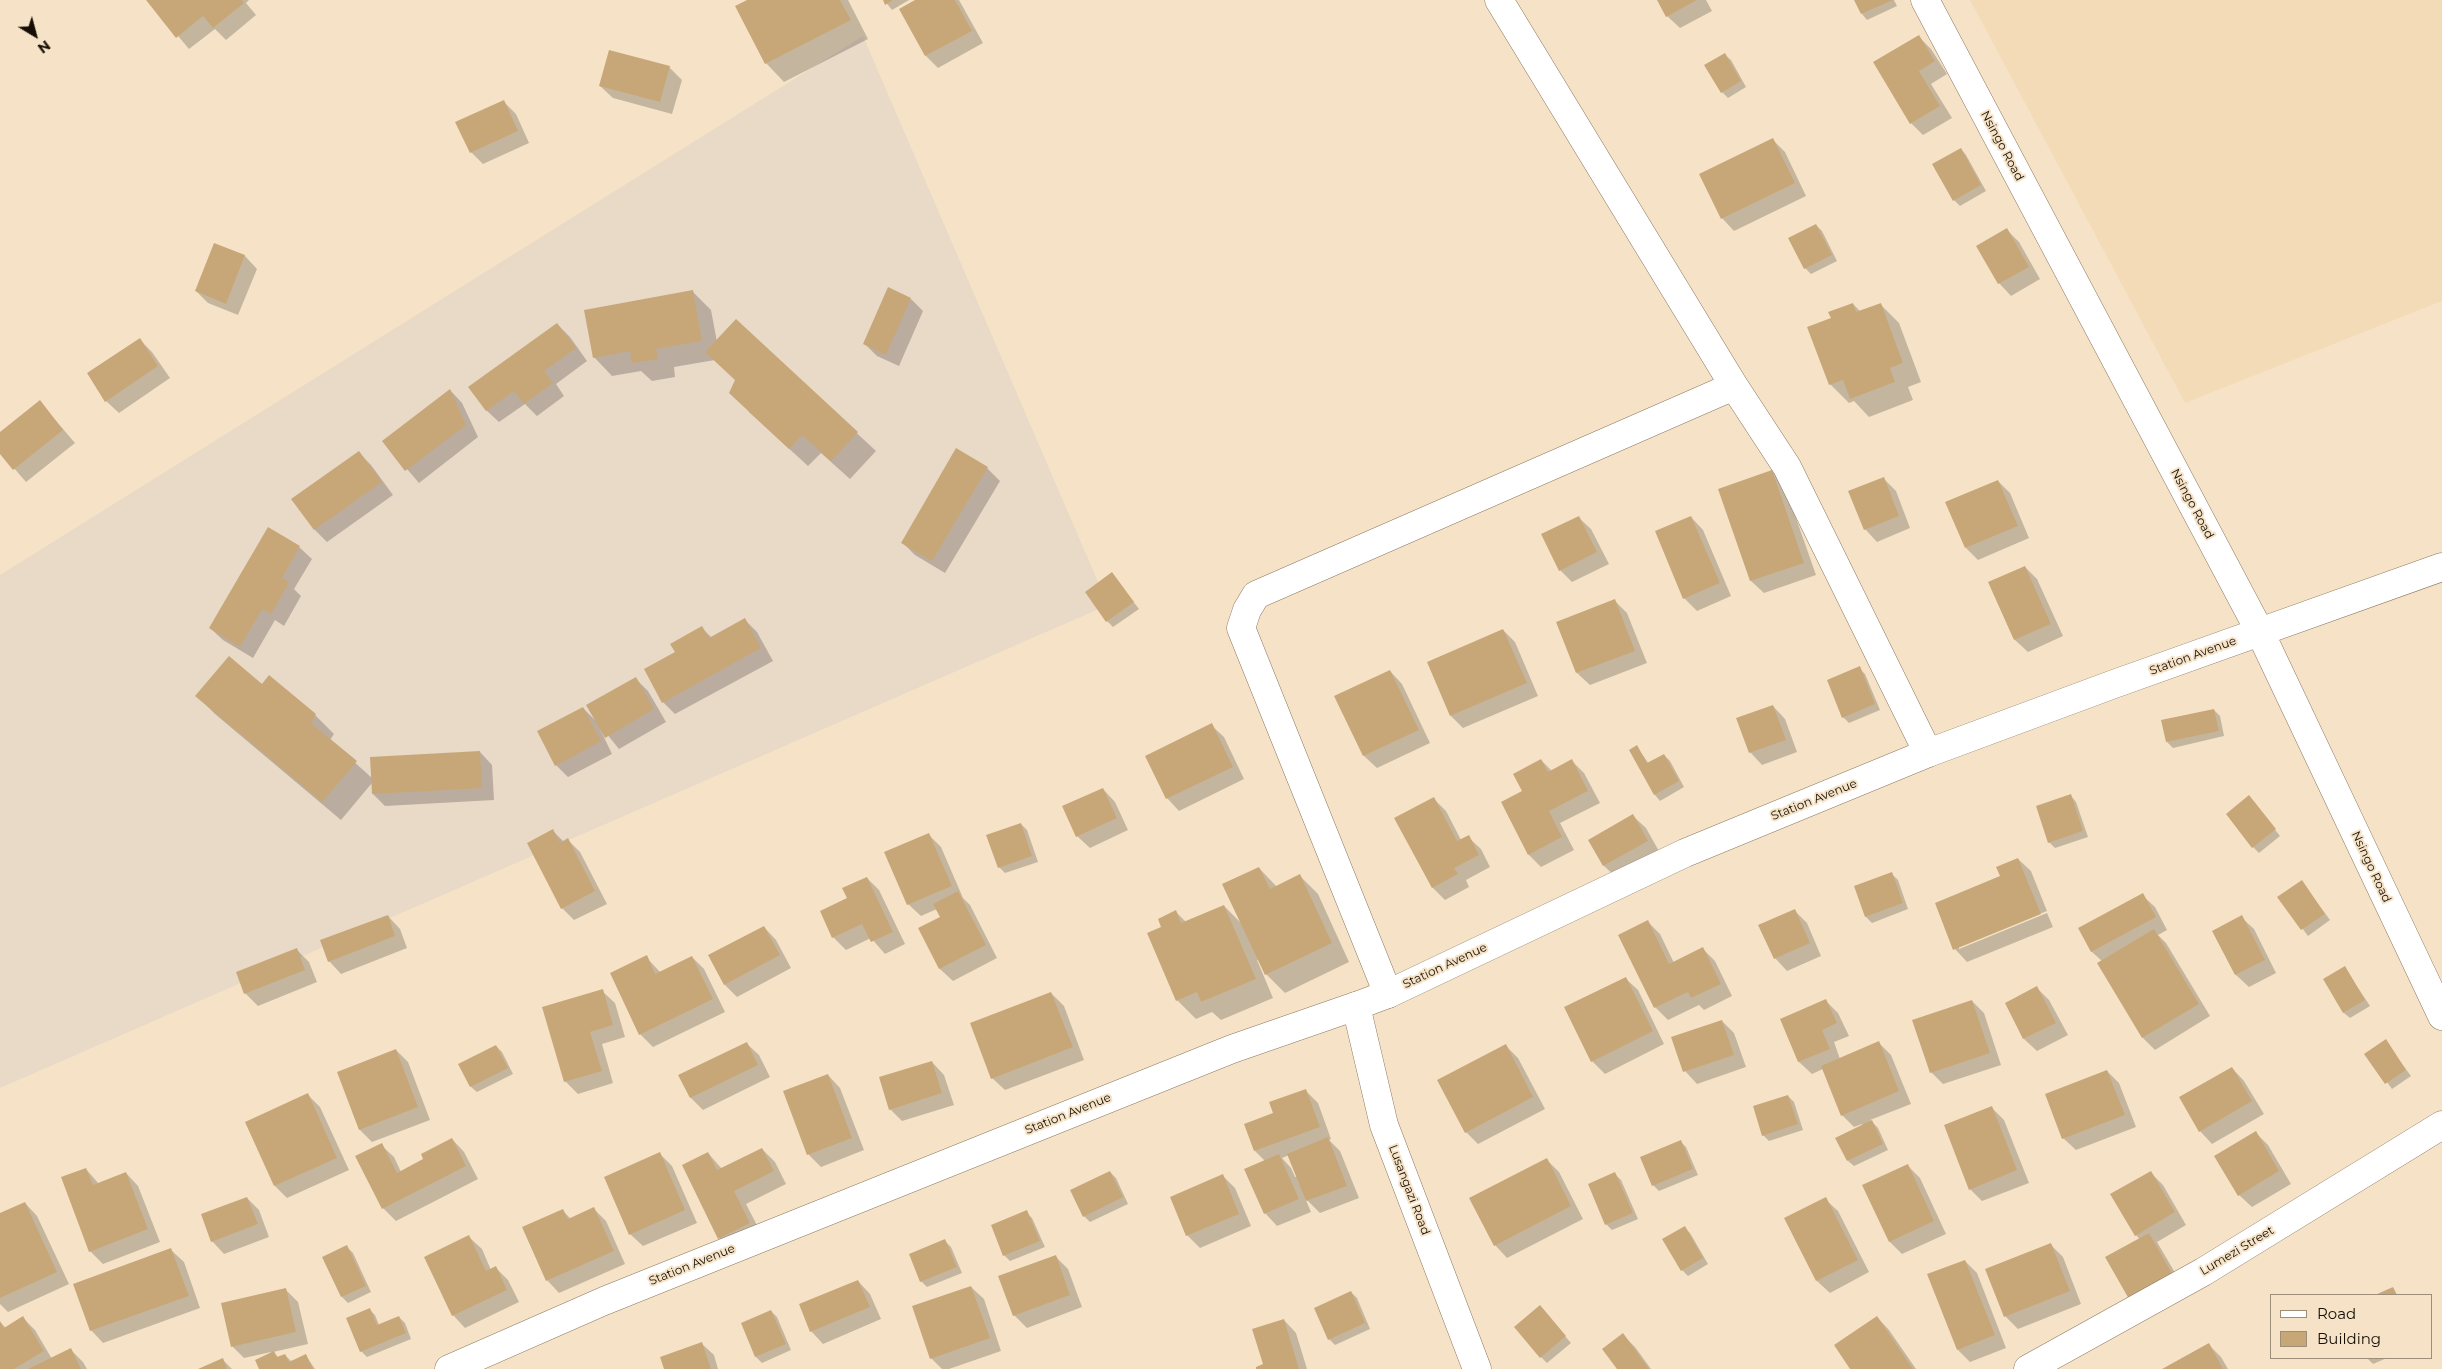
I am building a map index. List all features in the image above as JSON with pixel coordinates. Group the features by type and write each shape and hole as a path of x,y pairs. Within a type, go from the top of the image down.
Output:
{"street":[{"path":"1499,0 1734,386 1787,467 1928,753"},
{"name":"Nsingo Road","path":"1925,0 2260,632 2442,1016"},
{"path":"1388,994 1241,628 1247,610 1256,595 1734,386"},
{"name":"Station Avenue","path":"449,1369 604,1301 1232,1049 1388,994 1685,852 1928,753 2442,567"},
{"name":"Lusangazi Road","path":"1356,1006 1384,1125 1477,1369"},
{"name":"Lumezi Street","path":"2028,1369 2203,1272 2442,1125"}],"shaded area":[{"path":"1970,0 2442,0 2442,301 2185,403"},
{"path":"863,36 1108,605 0,1088 0,575"}],"building":[{"path":"146,0 242,0 244,3 213,28 203,16 176,38"},
{"path":"747,0 840,0 851,20 765,64 735,6"},
{"path":"883,0 893,0 885,5"},
{"path":"915,0 955,0 972,31 925,56 899,9"},
{"path":"1657,0 1697,0 1666,17"},
{"path":"1854,0 1893,0 1861,14"},
{"path":"1919,35 1935,61 1919,71 1940,106 1910,124 1873,62"},
{"path":"609,50 670,66 660,102 599,86"},
{"path":"1725,53 1741,81 1721,93 1704,65"},
{"path":"504,100 518,131 470,153 455,122"},
{"path":"1773,138 1795,183 1721,219 1699,174"},
{"path":"1961,148 1981,185 1953,201 1932,164"},
{"path":"1816,224 1832,255 1804,269 1788,238"},
{"path":"2007,228 2029,267 1998,284 1976,246"},
{"path":"214,243 245,255 226,304 195,291"},
{"path":"888,287 911,298 886,355 863,344"},
{"path":"693,290 702,341 656,349 658,359 632,363 630,351 593,358 584,310"},
{"path":"1853,303 1856,312 1881,303 1903,363 1890,368 1895,382 1850,399 1843,380 1829,385 1807,327 1831,318 1828,312"},
{"path":"736,319 858,432 831,461 802,435 789,449 729,393 735,380 705,352"},
{"path":"557,323 576,348 544,371 553,383 524,404 514,391 486,411 468,387"},
{"path":"140,338 158,366 105,402 87,373"},
{"path":"450,389 466,425 405,471 382,441"},
{"path":"40,400 63,430 13,470 0,454 0,432"},
{"path":"956,448 988,467 932,561 901,543"},
{"path":"359,451 382,482 314,530 291,499"},
{"path":"1772,470 1804,563 1750,581 1718,489"},
{"path":"1884,477 1899,516 1864,530 1848,491"},
{"path":"1998,480 2018,526 1965,548 1945,502"},
{"path":"1579,516 1597,552 1559,571 1541,534"},
{"path":"1691,516 1720,583 1683,599 1655,531"},
{"path":"268,527 300,546 282,578 289,582 271,614 262,609 240,647 209,628"},
{"path":"2025,566 2051,624 2014,640 1988,582"},
{"path":"1112,572 1134,602 1106,622 1085,592"},
{"path":"1615,599 1635,651 1576,673 1556,622"},
{"path":"745,618 761,648 662,703 644,669 675,652 670,644 702,626 709,638"},
{"path":"1503,629 1527,683 1450,716 1427,662"},
{"path":"229,656 262,684 269,675 316,714 311,723 357,761 322,802 195,696"},
{"path":"1860,666 1875,704 1842,718 1827,680"},
{"path":"1390,670 1419,730 1363,756 1334,696"},
{"path":"636,677 654,709 605,738 586,705"},
{"path":"1773,705 1786,740 1749,753 1736,718"},
{"path":"583,707 601,741 555,766 537,731"},
{"path":"2214,709 2219,731 2166,742 2161,720"},
{"path":"1212,723 1233,767 1166,799 1145,756"},
{"path":"1637,745 1647,763 1664,754 1679,781 1654,795 1629,750"},
{"path":"480,751 482,788 372,794 370,757"},
{"path":"1541,759 1548,772 1572,759 1588,791 1549,811 1562,837 1528,855 1501,802 1522,791 1513,774"},
{"path":"1103,788 1117,818 1076,837 1062,806"},
{"path":"2071,794 2083,831 2048,843 2036,806"},
{"path":"2249,795 2276,829 2252,848 2226,814"},
{"path":"1434,797 1457,841 1469,835 1479,855 1454,868 1458,874 1432,888 1394,818"},
{"path":"1633,814 1648,841 1603,866 1588,840"},
{"path":"1021,823 1032,856 998,868 986,835"},
{"path":"553,829 560,843 568,838 595,891 561,909 527,843"},
{"path":"929,833 952,886 907,905 884,852"},
{"path":"2018,858 2041,914 1953,950 1935,903 2000,876 1996,867"},
{"path":"1259,867 1270,889 1300,874 1332,943 1265,975 1222,884"},
{"path":"1892,872 1903,903 1865,917 1854,886"},
{"path":"867,877 893,932 871,942 862,924 832,938 820,911 847,898 842,888"},
{"path":"2302,880 2325,914 2301,930 2277,897"},
{"path":"958,891 986,945 939,969 918,928 940,917 933,904"},
{"path":"2143,893 2156,917 2091,952 2078,928"},
{"path":"1224,905 1256,979 1201,1002 1197,992 1176,1001 1147,933 1161,927 1158,919 1176,910 1181,923"},
{"path":"1795,909 1810,943 1774,959 1758,925"},
{"path":"388,915 395,936 328,962 320,940"},
{"path":"2242,915 2265,960 2235,975 2212,931"},
{"path":"1648,920 1669,964 1703,947 1721,984 1691,998 1688,992 1654,1008 1618,935"},
{"path":"764,926 780,955 724,985 708,955"},
{"path":"2154,929 2199,1004 2142,1038 2097,963"},
{"path":"297,948 305,970 244,994 236,972"},
{"path":"647,955 655,974 692,956 713,999 639,1035 610,973"},
{"path":"2345,966 2365,1000 2343,1013 2323,979"},
{"path":"1626,977 1653,1031 1591,1062 1564,1007"},
{"path":"2037,986 2056,1023 2023,1039 2005,1003"},
{"path":"603,989 613,1025 590,1032 602,1071 564,1082 542,1007"},
{"path":"1051,992 1073,1047 991,1079 970,1023"},
{"path":"1826,999 1837,1023 1822,1030 1830,1049 1798,1062 1780,1019"},
{"path":"1972,1000 1990,1053 1930,1073 1912,1020"},
{"path":"1722,1020 1734,1055 1683,1072 1671,1037"},
{"path":"2386,1039 2406,1070 2385,1084 2364,1054"},
{"path":"1879,1041 1899,1091 1841,1116 1821,1066"},
{"path":"747,1042 758,1065 690,1098 678,1075"},
{"path":"1506,1044 1533,1097 1465,1133 1437,1080"},
{"path":"496,1045 508,1068 470,1087 458,1064"},
{"path":"396,1049 418,1107 359,1130 337,1072"},
{"path":"932,1061 942,1093 889,1110 879,1077"},
{"path":"2232,1067 2252,1101 2199,1132 2179,1097"},
{"path":"2107,1070 2125,1115 2062,1139 2045,1094"},
{"path":"828,1074 852,1138 807,1155 783,1091"},
{"path":"1306,1089 1320,1127 1254,1151 1244,1124 1273,1113 1269,1102"},
{"path":"308,1093 337,1158 274,1186 245,1122"},
{"path":"1788,1095 1798,1124 1762,1136 1753,1106"},
{"path":"1992,1106 2017,1170 1969,1190 1944,1125"},
{"path":"1872,1120 1883,1144 1847,1161 1835,1138"},
{"path":"2256,1131 2279,1171 2238,1196 2214,1156"},
{"path":"1328,1137 1347,1186 1306,1201 1287,1154"},
{"path":"452,1138 466,1166 382,1209 355,1156 382,1143 397,1173 423,1159 421,1154"},
{"path":"1681,1140 1693,1169 1652,1186 1640,1157"},
{"path":"762,1148 774,1171 734,1191 750,1223 718,1239 682,1165 708,1152 717,1170"},
{"path":"660,1152 685,1210 629,1235 604,1177"},
{"path":"1279,1154 1299,1199 1264,1214 1244,1169"},
{"path":"1547,1158 1571,1206 1494,1246 1469,1198"},
{"path":"1908,1164 1934,1221 1889,1242 1862,1185"},
{"path":"86,1168 93,1185 126,1172 148,1229 89,1252 61,1177"},
{"path":"1110,1171 1123,1197 1083,1217 1070,1190"},
{"path":"2151,1171 2175,1212 2135,1236 2110,1194"},
{"path":"1615,1172 1633,1213 1605,1225 1588,1184"},
{"path":"1223,1174 1239,1214 1186,1236 1170,1197"},
{"path":"247,1197 258,1224 211,1242 201,1214"},
{"path":"1826,1197 1858,1260 1816,1281 1784,1218"},
{"path":"25,1202 57,1272 0,1298 0,1213"},
{"path":"594,1207 614,1251 546,1281 522,1227 563,1209 568,1219"},
{"path":"1027,1210 1040,1241 1003,1256 991,1225"},
{"path":"1685,1226 1703,1258 1681,1271 1662,1239"},
{"path":"2149,1233 2173,1275 2129,1299 2105,1257"},
{"path":"469,1235 486,1271 496,1266 507,1290 452,1316 424,1257"},
{"path":"945,1239 957,1267 920,1282 909,1254"},
{"path":"2051,1243 2070,1291 2004,1317 1985,1269"},
{"path":"347,1245 366,1286 341,1297 322,1257"},
{"path":"171,1248 189,1296 90,1331 73,1284"},
{"path":"1056,1255 1070,1295 1013,1316 998,1276"},
{"path":"1965,1260 1995,1335 1957,1350 1927,1274"},
{"path":"858,1280 870,1307 810,1332 799,1304"},
{"path":"971,1286 990,1338 930,1359 912,1306"},
{"path":"2393,1287 2396,1294 2377,1294"},
{"path":"286,1288 296,1332 231,1347 221,1303"},
{"path":"1351,1291 1365,1323 1328,1340 1314,1308"},
{"path":"1540,1305 1566,1336 1540,1358 1514,1327"},
{"path":"370,1308 377,1325 399,1316 406,1333 360,1352 346,1318"},
{"path":"771,1310 786,1344 755,1357 741,1323"},
{"path":"23,1316 44,1351 14,1369 0,1369 0,1321 4,1328"},
{"path":"1877,1316 1913,1369 1850,1369 1834,1345"},
{"path":"1284,1319 1299,1369 1256,1369 1256,1367 1263,1364 1252,1329"},
{"path":"1623,1333 1649,1369 1617,1369 1602,1349"},
{"path":"702,1342 711,1369 664,1369 660,1357"},
{"path":"2209,1343 2223,1369 2162,1369"},
{"path":"71,1348 81,1369 28,1369"},
{"path":"274,1351 277,1357 285,1354 289,1362 306,1354 313,1369 259,1369 255,1360"},
{"path":"223,1358 227,1369 198,1369"}]}
